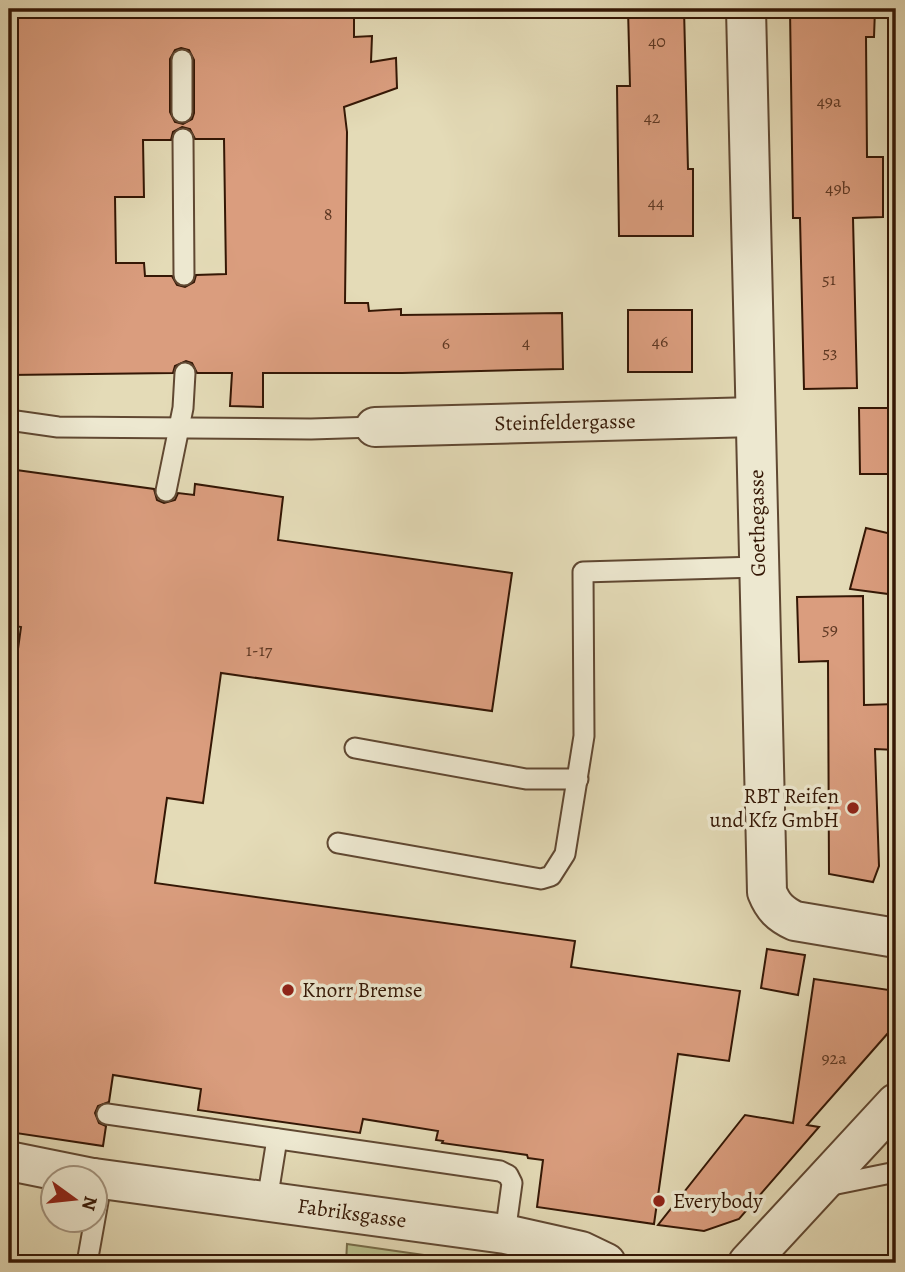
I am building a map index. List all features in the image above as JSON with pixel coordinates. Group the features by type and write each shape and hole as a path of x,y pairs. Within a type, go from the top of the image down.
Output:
{"street":[{"name":"Goethegasse","path":"746,9 767,892 771,903 780,913 795,921 896,939"},
{"name":"Steinfeldergasse","path":"375,427 755,417"},
{"path":"748,1263 896,1103"},
{"name":"Fabriksgasse","path":"9,1161 38,1167"},
{"name":"Fabriksgasse","path":"108,1180 505,1234 581,1251 606,1263"}],"lane":[{"path":"182,60 182,112"},
{"path":"183,139 184,275"},
{"path":"166,491 183,408 185,373"},
{"path":"9,420 58,427 375,427"},
{"path":"338,843 541,879 551,876 565,854 584,736 583,572 758,567"},
{"path":"355,748 526,779 578,779"},
{"path":"107,1114 500,1171 508,1175 512,1183 505,1234"},
{"path":"267,1201 277,1139"},
{"path":"819,1187 896,1172"},
{"path":"87,1263 90,1234"}],"green space":[{"path":"347,1244 480,1263 346,1263"}],"building":[{"path":"9,9 354,9 354,37 372,36 371,62 396,58 397,88 344,107 347,132 345,303 368,303 369,311 401,309 401,315 562,313 563,369 263,373 263,407 230,406 232,373 197,373 192,363 186,361 175,366 173,373 9,375","holes":["175,50 189,50 194,60 194,113 192,119 183,124 175,122 170,112 170,59","182,127 190,129 195,139 224,139 226,274 196,275 194,282 185,287 177,285 172,276 145,276 144,263 116,263 115,197 144,197 143,140 171,140 173,132"]},
{"path":"628,9 684,9 688,169 693,169 693,236 619,236 617,86 630,86"},
{"path":"790,9 875,9 874,37 866,37 867,157 883,157 883,217 853,218 857,388 804,389 800,218 793,218"},
{"path":"628,310 692,310 692,372 628,372"},
{"path":"859,408 896,408 896,474 860,474"},
{"path":"9,469 154,489 157,500 164,503 175,500 178,493 194,495 195,484 283,497 278,540 512,573 492,711 221,673 203,803 167,798 155,883 575,941 571,967 740,991 729,1061 678,1054 654,1224 537,1207 543,1160 528,1158 527,1155 442,1143 443,1141 436,1140 438,1131 363,1119 360,1133 198,1110 201,1089 113,1075 109,1102 98,1106 95,1113 99,1123 106,1126 103,1146 9,1132 9,714 21,627 9,625"},
{"path":"866,528 896,535 896,595 850,589"},
{"name":"RBT Reifen und Kfz GmbH","path":"863,596 864,705 896,704 896,750 875,749 879,866 873,882 829,874 828,661 799,662 797,597"},
{"path":"767,949 805,955 798,995 761,988"},
{"path":"814,979 896,991 896,1024 807,1125 819,1127 739,1219 704,1231 658,1225 745,1115 793,1123"}],"place":[{"name":"RBT Reifen und Kfz GmbH","path":"853,808"},
{"name":"Knorr Bremse","path":"288,990"},
{"name":"Everybody","path":"659,1201"}]}
